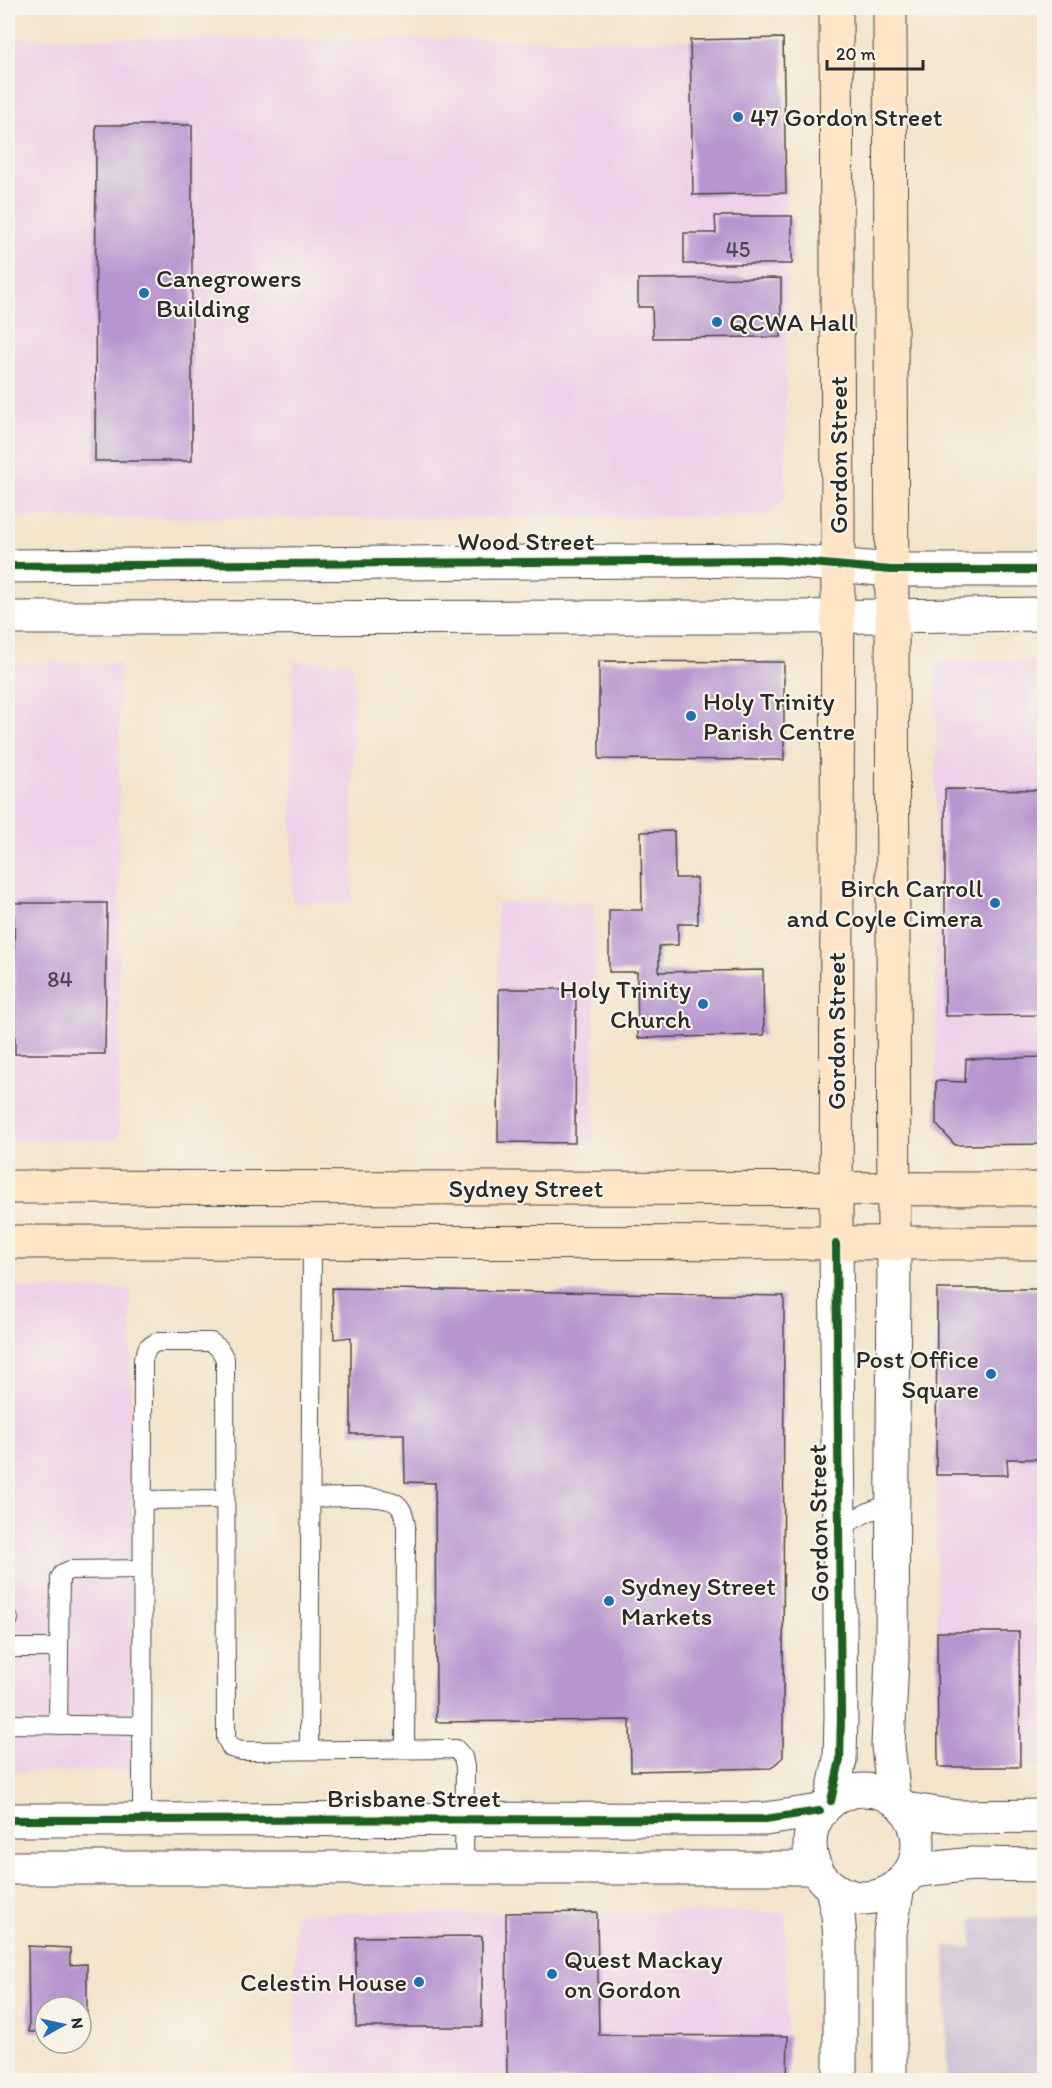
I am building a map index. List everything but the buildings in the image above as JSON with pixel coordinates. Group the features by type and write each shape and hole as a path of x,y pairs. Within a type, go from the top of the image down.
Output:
{"main road":[{"name":"Gordon Street","path":"836,8 838,566 836,1244"},
{"name":"Gordon Street","path":"890,8 894,1244"},
{"name":"Sydney Street","path":"8,1187 1044,1189"},
{"path":"8,1242 1044,1243"}],"street":[{"name":"Wood Street","path":"8,567 766,560 891,570 1044,570"},
{"path":"8,618 1044,614"},
{"name":"Gordon Street","path":"826,1806 840,1760 836,1244"},
{"name":"Gordon Street","path":"894,1244 892,1658 888,1746 899,1804"},
{"path":"840,2080 838,1916 823,1878 810,1854 813,1824 826,1806 846,1793 862,1790 879,1792 899,1804 958,1817 1044,1816"},
{"path":"890,2080 890,1933 905,1879 917,1856 914,1823 899,1804"},
{"name":"Brisbane Street","path":"8,1820 765,1819 826,1806"},
{"path":"8,1868 464,1868 823,1878 848,1897 866,1899 883,1895 905,1879 973,1864 1044,1865"}],"lane":[{"path":"309,1750 312,1243"},
{"path":"142,1820 142,1359 148,1347 157,1342 211,1342 219,1348 225,1359 226,1738 231,1748 242,1751 456,1749 463,1757 465,1777 464,1868"},
{"path":"311,1498 384,1498 398,1504 404,1514 406,1527 405,1749"},
{"path":"143,1500 225,1499"},
{"path":"839,1529 874,1508 892,1504"},
{"path":"58,1725 60,1578 70,1569 142,1569"},
{"path":"8,1648 59,1648"},
{"path":"8,1724 142,1726"}],"shaded area":[{"path":"8,38 690,40 783,38 786,193 786,498 766,517 8,518"},
{"path":"936,661 1044,661 1044,1144 955,1145 936,1124"},
{"path":"119,662 119,1139 8,1140 8,663"},
{"path":"293,662 353,662 353,903 292,903"},
{"path":"594,902 594,1143 498,1142 497,903"},
{"path":"8,1289 131,1289 132,1771 8,1772"},
{"path":"937,1289 1044,1289 1044,1767 938,1767"},
{"path":"786,1912 787,2080 295,2080 295,1913"},
{"path":"1044,1916 1044,2080 947,2080 945,1947 972,1947 972,1918"}],"cycle path":[{"path":"8,566 778,560 891,570 1044,570"},
{"path":"831,1801 840,1760 841,1714 836,1244"},
{"path":"8,1820 765,1819 820,1811"}],"place":[{"name":"47 Gordon Street","path":"738,117"},
{"name":"Canegrowers Building","path":"144,293"},
{"name":"QCWA Hall","path":"717,322"},
{"name":"Holy Trinity Parish Centre","path":"691,716"},
{"name":"Birch Carroll and Coyle Cimera","path":"995,903"},
{"name":"Holy Trinity Church","path":"703,1004"},
{"name":"Post Office Square","path":"991,1374"},
{"name":"Sydney Street Markets","path":"609,1601"},
{"name":"Quest Mackay on Gordon","path":"552,1974"},
{"name":"Celestin House","path":"419,1982"}]}
